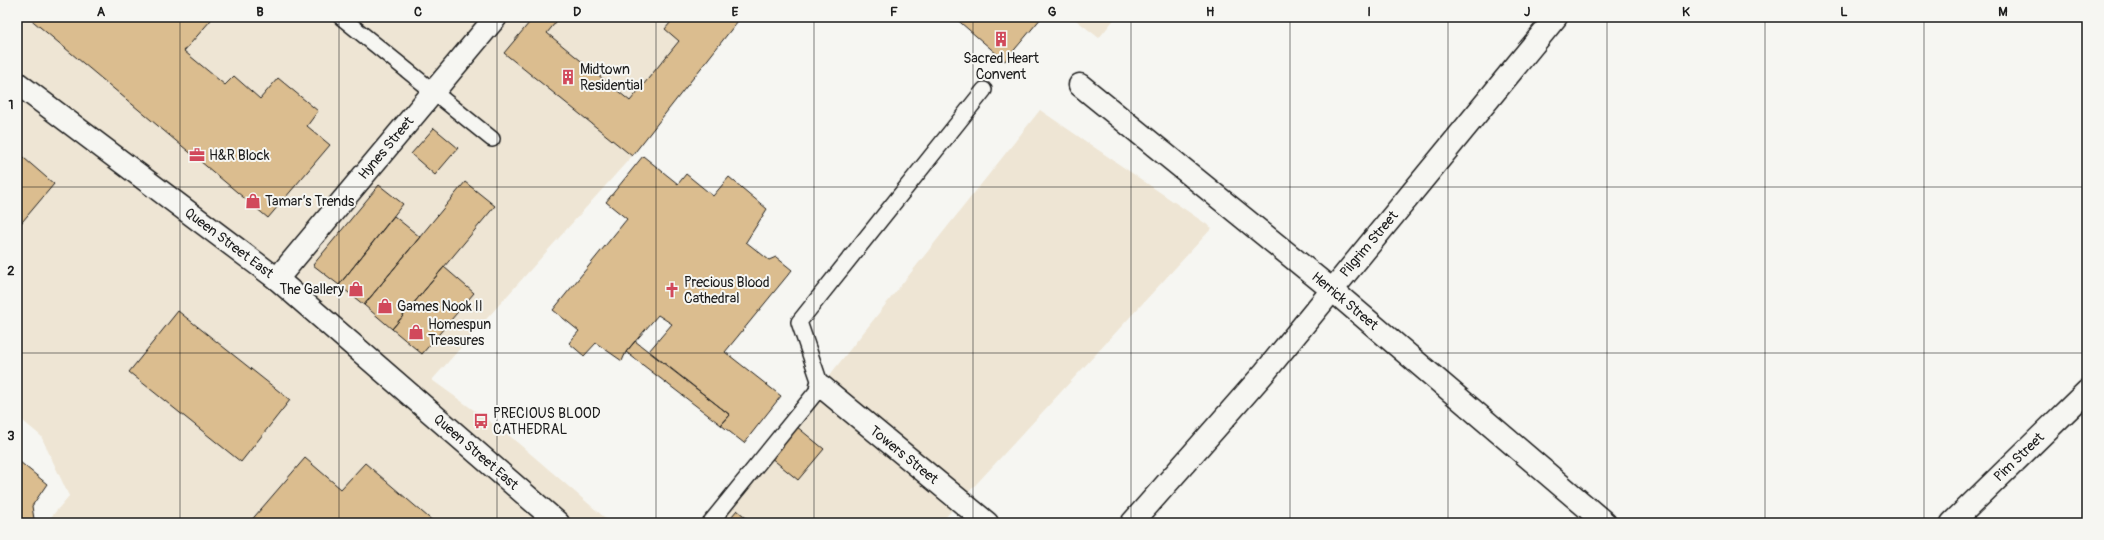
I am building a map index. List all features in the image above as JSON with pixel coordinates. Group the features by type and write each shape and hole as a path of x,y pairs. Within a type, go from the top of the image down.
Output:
{"street":[{"name":"Hynes Street","path":"277,279 496,17"},
{"name":"Pilgrim Street","path":"1132,523 1265,372 1331,289 1556,17"},
{"name":"Queen Street East","path":"17,83 277,279 558,523"},
{"name":"Herrick Street","path":"1080,85 1331,289 1600,522"},
{"name":"Towers Street","path":"821,386 987,523"},
{"name":"Pim Street","path":"1952,523 2087,391"}],"lane":[{"path":"341,17 492,139"},
{"path":"710,523 821,386 799,322 984,90"}],"shaded area":[{"path":"17,17 741,17 632,156 432,380 511,437 611,523 46,523 69,496 41,436 17,416"},
{"path":"1072,17 1116,17 1099,38"},
{"path":"1040,110 1212,228 944,519 949,523 710,523 821,386"}],"building":[{"path":"28,17 208,17 211,20 184,51 225,85 234,76 260,99 278,78 318,111 307,126 330,145 268,218"},
{"name":"Midtown Residential","path":"534,17 560,17 547,33 630,101 679,41 665,29 675,17 741,17 632,156 504,53"},
{"name":"Sacred Heart Convent","path":"954,17 1042,17 1005,61"},
{"path":"434,128 458,148 435,175 411,154"},
{"path":"17,152 54,184 17,228"},
{"name":"Precious Blood Cathedral","path":"643,156 678,184 686,174 713,196 729,177 767,209 746,242 769,260 776,257 792,270 725,352 781,396 744,443 721,425 730,415 649,351 672,324 658,315 626,352 622,361 596,343 584,356 569,343 579,331 553,310 627,219 606,202"},
{"path":"465,182 495,206 392,329 364,305"},
{"path":"379,185 403,204 339,285 313,265"},
{"path":"394,216 420,237 364,305 339,285"},
{"path":"444,267 474,293 422,354 392,329"},
{"path":"178,311 290,400 241,462 129,372"},
{"path":"635,341 730,415 721,425 626,352"},
{"path":"796,426 824,449 798,480 770,457"},
{"path":"17,455 20,462 47,484 32,506 34,519 31,523 17,523"},
{"path":"305,458 341,489 365,463 435,523 249,523"},
{"path":"737,510 752,523 726,523"}],"place":[{"name":"Sacred Heart Convent","path":"1001,39"},
{"name":"Midtown Residential","path":"568,77"},
{"name":"H&R Block","path":"197,155"},
{"name":"Tamar’s Trends","path":"253,201"},
{"name":"The Gallery","path":"356,289"},
{"name":"Precious Blood Cathedral","path":"672,290"},
{"name":"Games Nook II","path":"385,306"},
{"name":"Homespun Treasures","path":"416,332"},
{"name":"PRECIOUS BLOOD CATHEDRAL","path":"481,421"}]}
